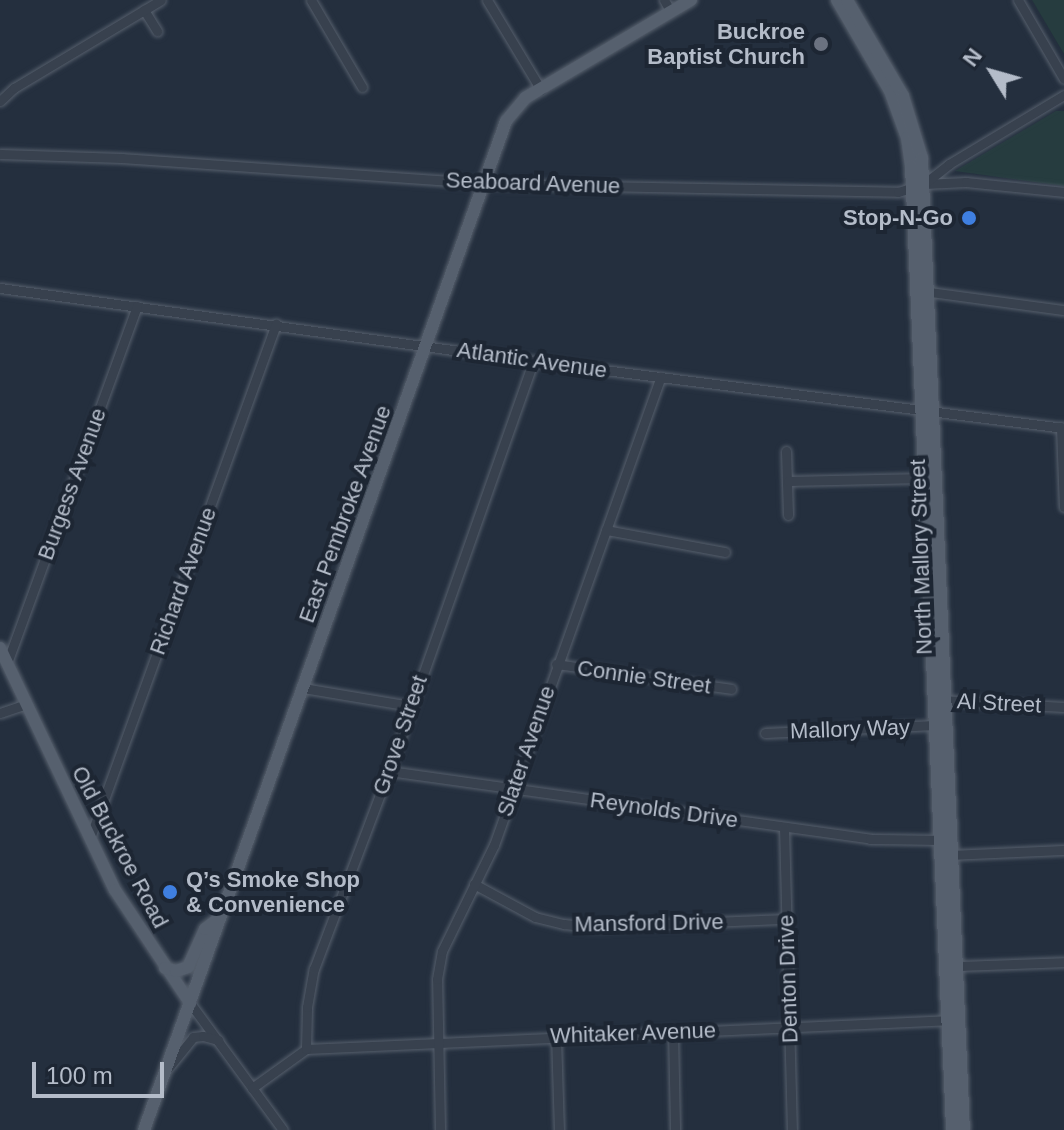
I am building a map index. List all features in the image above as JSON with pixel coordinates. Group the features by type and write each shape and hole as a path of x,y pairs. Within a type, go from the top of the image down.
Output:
{"main road":[{"name":"East Pembroke Avenue","path":"144,1130 510,114 519,103 668,6 691,0"},
{"name":"North Mallory Street","path":"837,0 890,91 901,119 918,186 930,292 924,478 941,700 935,725 940,840 947,855 957,966 952,1130"},
{"name":"North Mallory Street","path":"847,0 903,96 918,140 954,1020 964,1130"},
{"name":"Old Buckroe Road","path":"0,648 115,890 190,1003"},
{"path":"165,968 176,971 188,967 205,929 219,918"}],"street":[{"path":"0,101 14,88 161,0"},
{"path":"311,0 362,87"},
{"path":"487,0 541,90"},
{"path":"1018,0 1064,79"},
{"path":"144,10 157,31"},
{"path":"918,186 1064,95"},
{"name":"Seaboard Avenue","path":"0,154 122,158 484,183 898,192 918,186 966,182 1064,192"},
{"name":"Atlantic Avenue","path":"0,288 533,361 1062,427"},
{"path":"930,292 1064,310"},
{"name":"Burgess Avenue","path":"7,663 137,306"},
{"name":"Richard Avenue","path":"90,838 276,324"},
{"name":"Grove Street","path":"306,1049 307,1007 314,969 389,771 533,361"},
{"name":"Slater Avenue","path":"440,1130 437,979 442,951 494,845 556,664 661,377"},
{"path":"1062,427 1064,507"},
{"path":"786,451 788,515"},
{"path":"788,481 924,478"},
{"path":"606,530 725,552"},
{"name":"Connie Street","path":"556,664 731,689"},
{"path":"303,688 410,706"},
{"name":"Al Street","path":"941,700 1064,707"},
{"path":"0,713 26,704"},
{"name":"Mallory Way","path":"765,733 935,725"},
{"name":"Reynolds Drive","path":"389,771 870,839 940,840"},
{"name":"Denton Drive","path":"784,827 792,1130"},
{"path":"947,855 1064,850"},
{"name":"Mansford Drive","path":"474,884 535,917 564,924 592,927 786,919"},
{"path":"957,966 1064,962"},
{"name":"Old Buckroe Road","path":"190,1003 283,1130"},
{"name":"Whitaker Avenue","path":"306,1049 954,1020"},
{"path":"673,1031 675,1130"},
{"path":"556,1036 559,1130"},
{"path":"166,1072 193,1037 218,1040"},
{"path":"252,1088 306,1049"}],"green space":[{"path":"1032,0 1064,0 1064,54"},
{"path":"1056,111 1064,111 1064,186 955,171"}],"place":[{"name":"Buckroe Baptist Church","path":"821,44"},
{"name":"Stop-N-Go","path":"969,218"},
{"name":"Q’s Smoke Shop & Convenience","path":"170,892"}]}
